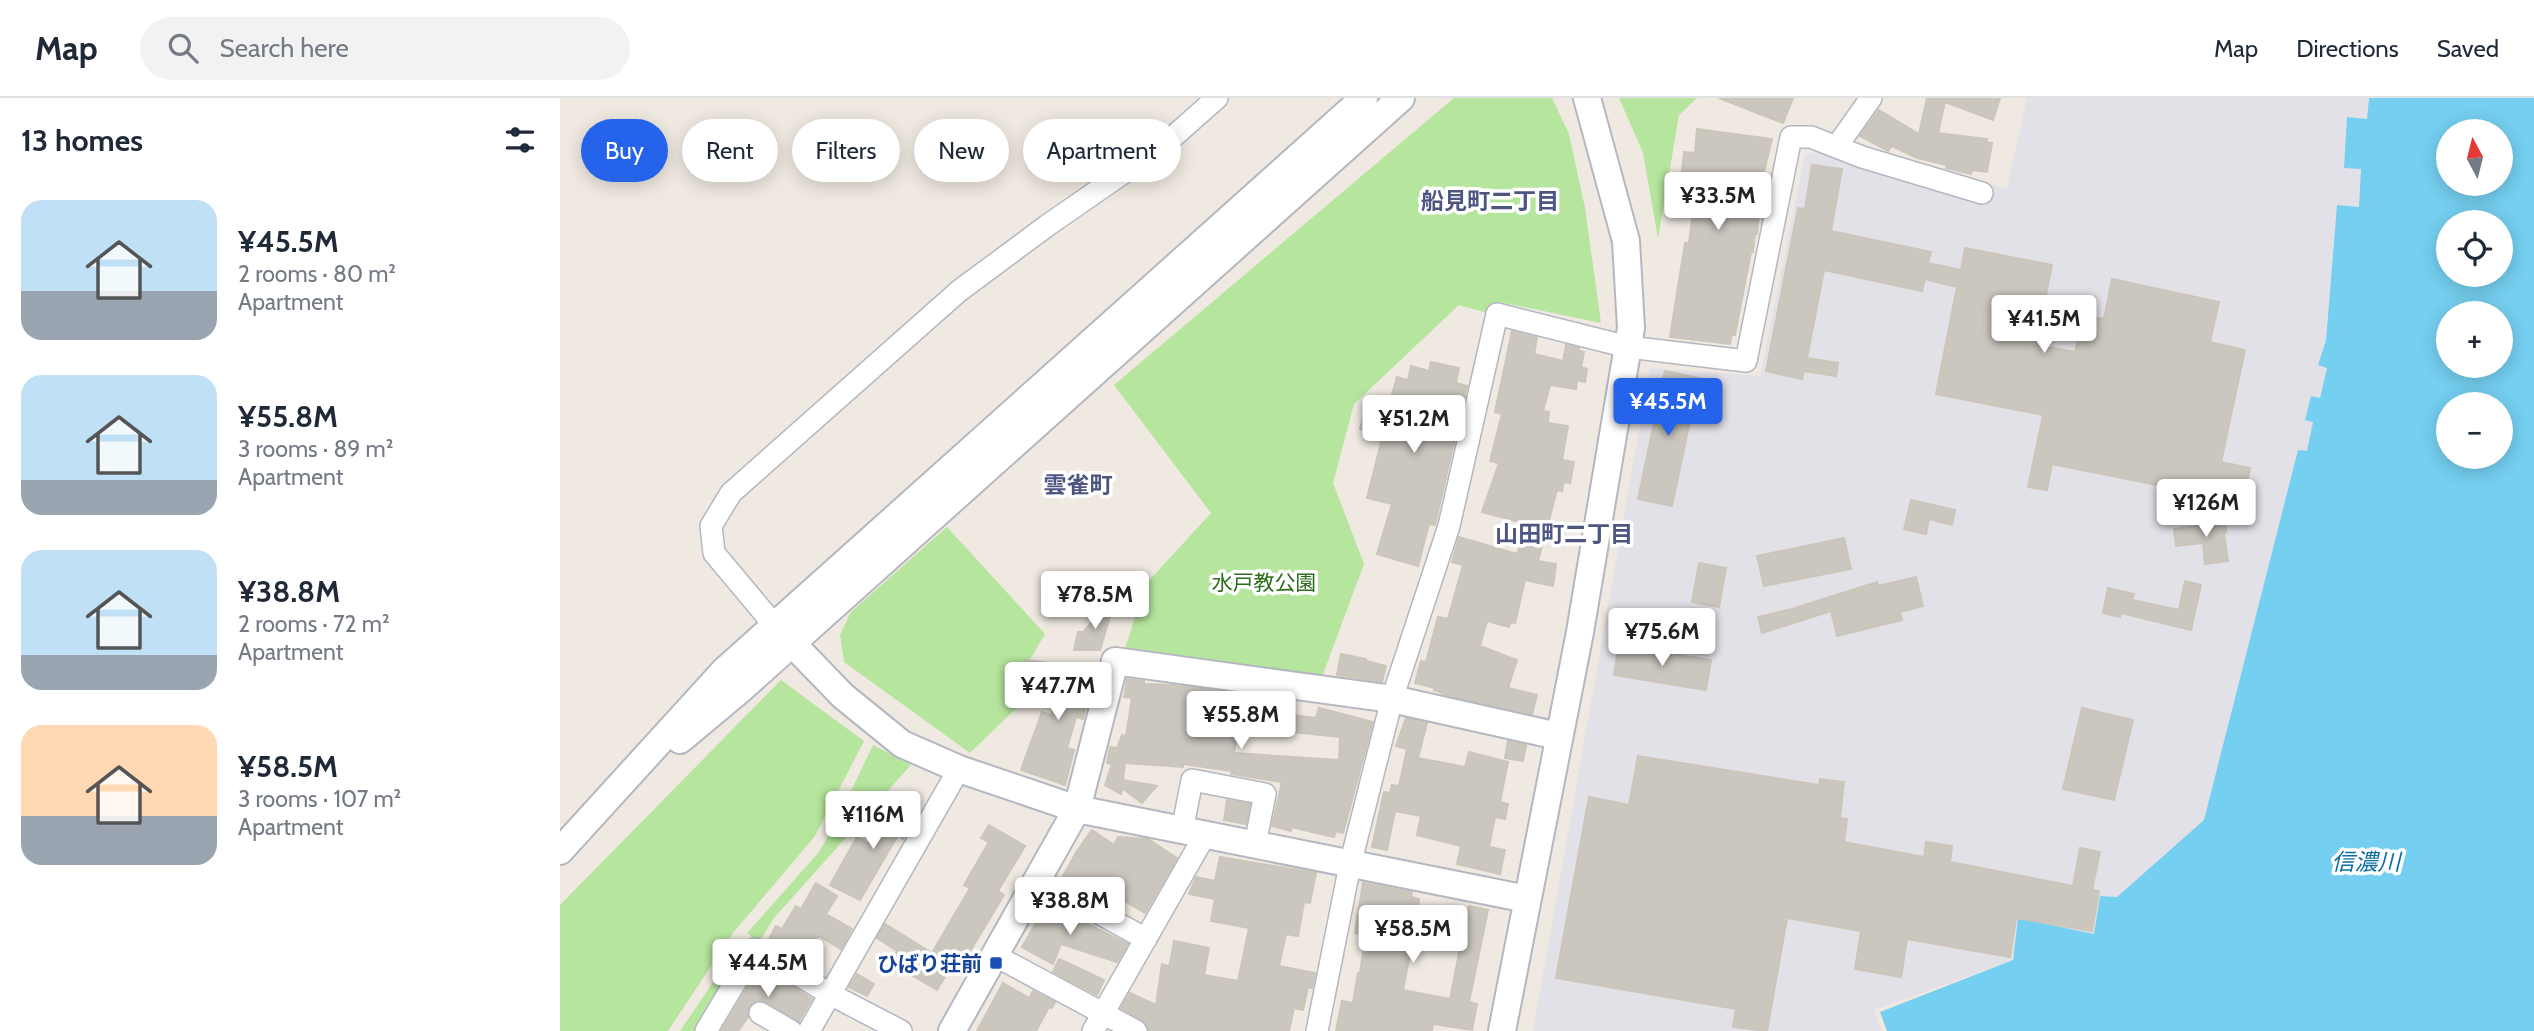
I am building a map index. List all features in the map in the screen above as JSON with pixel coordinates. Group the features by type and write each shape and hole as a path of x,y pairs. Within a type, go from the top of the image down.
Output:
{"street":[{"path":"1217,98 1165,144 959,291 731,493 711,526 714,553 783,635 843,696 902,744 959,769 1077,809 1527,899"},
{"path":"783,635 1363,98"},
{"path":"560,851 724,671 783,635 1401,98"},
{"path":"1502,1031 1580,632 1631,328 1626,242 1587,98"},
{"path":"1837,146 1871,98"},
{"path":"1317,1031 1350,865 1392,699 1449,526 1497,314 1628,347 1746,361 1791,137 1811,137 1862,157 1982,193"},
{"path":"952,1031 1077,809 1115,661 1392,699 1558,736"},
{"path":"809,1031 959,769"},
{"path":"1093,1031 1146,939 1193,833 1192,780 1265,794 1255,845"},
{"path":"1037,879 1146,939"},
{"path":"706,1031 755,949 830,994 901,1031"},
{"path":"994,955 1136,1031"},
{"path":"760,1013 791,1031"}],"shaded area":[{"path":"2027,98 2369,98 2367,119 2348,117 2344,167 2361,169 2359,208 2337,206 2326,340 2318,365 2327,368 2320,398 2311,396 2313,422 2307,452 2298,451 2204,820 2117,897 2094,934 2019,919 2012,961 1874,1010 1881,1031 1533,1031 1650,368 1760,376 1805,155 1820,151 2007,188"}],"green space":[{"name":"水戸教公園","path":"1454,98 1552,98 1569,134 1585,208 1601,323 1500,302 1491,314 1459,305 1354,404 1333,483 1364,564 1322,677 1124,652 1145,585 1211,513 1114,385"},
{"path":"1619,98 1697,98 1679,115 1658,239 1643,153"},
{"path":"947,527 1045,634 1028,663 1039,686 970,753 844,662 840,635 851,612"},
{"path":"781,680 864,741 815,836 733,933 668,1031 560,1031 560,905"},
{"path":"873,745 911,765 774,918 759,942 747,933 819,852"},
{"path":"739,944 751,949 702,1031 680,1031"}],"water":[{"name":"信濃川","path":"2369,98 2534,98 2534,1031 1887,1031 1880,1012 2013,960 2018,918 2094,934 2100,896 2117,897 2204,820 2298,450 2307,451 2313,422 2305,420 2311,396 2320,398 2327,368 2318,365 2326,340 2337,205 2359,207 2361,169 2344,168 2347,117 2367,119"}],"building":[{"path":"1719,98 1793,98 1783,123"},
{"path":"1927,98 2000,98 1993,120 1945,102 1938,133 1987,139 1985,142 1992,143 1987,172 1972,170 1971,174 1946,168 1947,165 1917,158 1892,146 1888,151 1860,136 1879,110 1919,134"},
{"path":"1697,129 1772,139 1761,184 1757,234 1735,335 1732,334 1730,344 1670,337 1685,243 1689,243 1693,213 1678,211 1684,152 1695,153","holes":["1716,183 1745,187 1742,215 1739,218 1712,215"]},
{"path":"1812,165 1842,169 1831,231 1931,252 1928,263 1961,270 1965,248 2052,265 2036,345 2075,352 2084,315 2104,319 2112,279 2219,302 2210,342 2245,350 2221,462 2250,468 2246,491 2216,486 2213,496 2052,464 2047,490 2028,487 2043,415 1936,394 1957,287 1925,279 1922,291 1824,270 1807,358 1838,363 1836,376 1804,371 1802,379 1766,371 1798,208 1805,209"},
{"path":"1512,331 1537,338 1534,354 1563,361 1566,345 1579,348 1579,351 1584,352 1581,367 1587,369 1585,382 1577,380 1576,389 1550,385 1543,411 1549,412 1548,423 1568,426 1562,460 1574,462 1570,483 1564,482 1562,491 1557,490 1538,561 1556,564 1553,586 1525,580 1515,623 1511,622 1509,627 1487,621 1480,646 1517,660 1508,688 1537,695 1532,714 1449,696 1434,690 1435,688 1415,683 1421,661 1426,662 1438,617 1448,619 1463,565 1452,562 1459,537 1517,554 1527,524 1482,512 1499,463 1490,461 1502,414 1495,412"},
{"path":"1431,362 1459,368 1456,383 1467,386 1435,525 1429,524 1418,566 1377,554 1392,504 1367,498 1383,435 1360,429 1367,404 1382,408 1384,400 1390,402 1397,377 1408,380 1411,366 1429,371"},
{"path":"1665,371 1699,378 1672,506 1638,499"},
{"path":"1911,500 1955,510 1952,525 1929,519 1926,534 1904,529"},
{"path":"2225,519 2228,561 2205,564 2203,543 2176,546 2174,529"},
{"path":"1844,538 1851,569 1764,586 1757,556"},
{"path":"1699,563 1726,568 1719,607 1692,602"},
{"path":"1916,577 1923,606 1900,612 1902,620 1837,636 1831,611 1762,633 1758,617 1877,582 1878,586"},
{"path":"2185,581 2201,585 2191,630 2121,613 2120,617 2103,613 2108,588 2134,594 2132,600 2179,610"},
{"path":"1116,596 1100,650 1074,650 1078,632 1083,632"},
{"path":"1619,645 1711,660 1706,690 1614,675"},
{"path":"1341,654 1386,666 1382,682 1337,675"},
{"path":"1025,660 1097,669 1084,704 1083,719 1076,717 1067,748 1074,750 1065,785 1021,770 1042,712 1051,715 1063,679 1024,666"},
{"path":"1127,679 1144,681 1144,684 1175,685 1243,694 1234,753 1339,760 1340,737 1274,730 1276,713 1316,718 1319,708 1373,722 1343,833 1336,831 1334,837 1291,827 1291,831 1272,826 1282,782 1231,774 1232,771 1183,764 1183,767 1125,763 1123,780 1157,786 1142,803 1122,788 1121,794 1105,785 1112,764 1107,763 1110,747 1117,748 1122,735 1126,736 1132,698 1124,697"},
{"path":"2082,708 2133,720 2114,800 2063,789"},
{"path":"1406,718 1427,723 1418,758 1465,767 1469,752 1508,762 1500,802 1508,804 1505,819 1495,817 1489,847 1505,850 1500,874 1457,864 1461,846 1417,835 1421,816 1395,811 1387,850 1372,847 1384,792 1390,793 1392,785 1399,786 1407,749 1396,746"},
{"path":"1508,741 1526,745 1523,761 1505,758"},
{"path":"1638,756 1819,785 1820,779 1844,782 1840,818 1847,819 1844,842 1924,857 1926,842 1952,846 1950,862 2073,886 2080,848 2100,852 2092,890 2099,891 2092,931 2016,918 2010,957 1907,939 1901,977 1855,969 1861,931 1787,918 1767,1031 1733,1027 1736,1009 1556,978 1589,797 1629,805"},
{"path":"898,798 919,812 903,839 898,835 860,900 830,885 857,837 869,844"},
{"path":"1227,800 1250,804 1246,824 1224,820"},
{"path":"989,825 1025,846 998,891 1004,895 963,963 956,959 937,990 901,969 899,973 888,966 897,951 877,938 885,924 932,953 970,888 964,885 989,842 981,838"},
{"path":"1092,830 1114,845 1118,837 1148,839 1177,858 1145,913 1083,877 1079,884 1063,876"},
{"path":"1220,857 1316,873 1310,903 1304,902 1298,936 1286,934 1279,966 1315,973 1312,988 1308,987 1303,1010 1294,1008 1289,1031 1149,1031 1143,1020 1121,1008 1130,993 1156,1005 1162,964 1170,964 1174,941 1209,948 1204,975 1238,981 1249,928 1211,921 1215,899 1189,894 1196,877 1215,881"},
{"path":"816,883 837,896 826,914 852,929 841,949 819,936 802,962 768,941 776,926 782,929 796,906 801,909"},
{"path":"1363,883 1412,892 1411,897 1419,899 1418,908 1466,918 1469,906 1488,910 1469,1002 1477,1004 1472,1030 1433,1024 1432,1031 1336,1031 1342,1001 1353,1003 1360,973 1366,934 1355,933","holes":["1416,923 1463,933 1450,999 1403,990"]},
{"path":"1047,904 1128,944 1117,962 1061,944 1053,964 1022,947"},
{"path":"1059,959 1104,980 1097,995 1053,972"},
{"path":"760,967 812,999 799,1021 759,1000 749,1006 748,1017 738,1031 721,1031"},
{"path":"857,974 874,984 867,996 849,987"},
{"path":"1003,983 1029,998 1033,991 1055,1002 1052,1008 1049,1007 1036,1031 977,1031"}],"place":[{"name":"ひばり荘前","path":"996,963"}],"district":[{"name":"船見町二丁目","path":"1490,201"},
{"name":"雲雀町","path":"1078,485"},
{"name":"山田町二丁目","path":"1564,534"}]}
